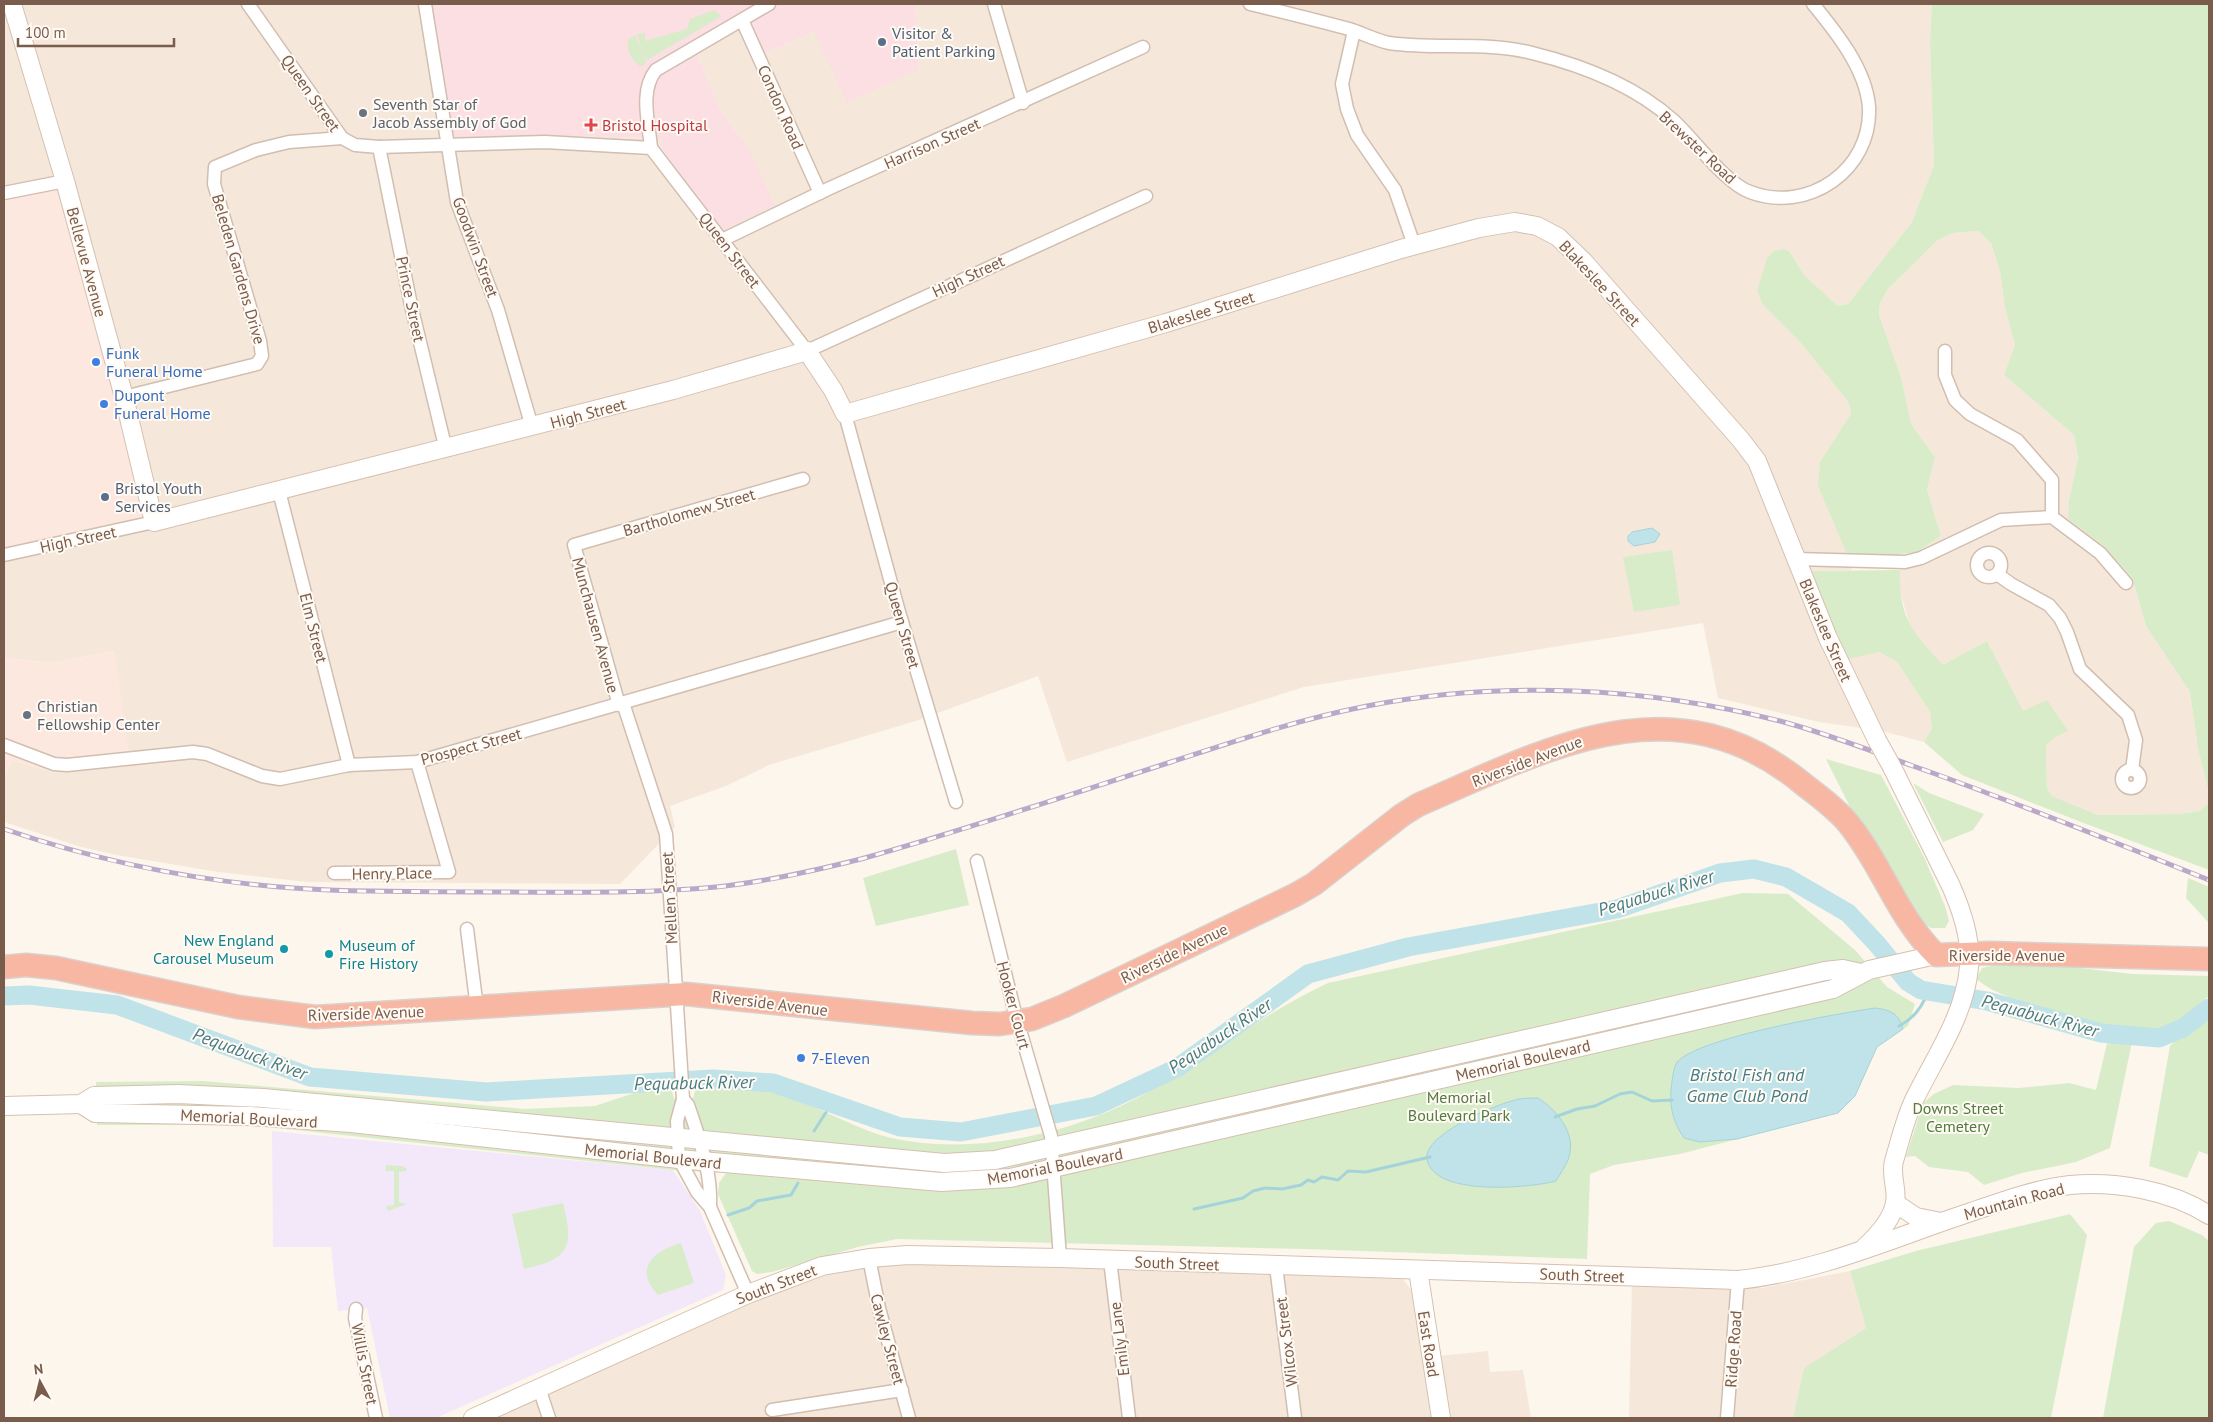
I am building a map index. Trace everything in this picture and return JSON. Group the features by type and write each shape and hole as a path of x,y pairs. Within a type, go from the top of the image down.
{"highway":[{"name":"Riverside Avenue","path":"4,967 26,965 56,968 238,1007 315,1017 675,995 709,996 854,1013 972,1023 1000,1024 1018,1022 1064,1006 1295,895 1314,884 1402,814 1418,805 1569,743 1609,732 1674,729 1719,736 1760,753 1780,766 1848,822 1916,934 1936,955 1970,953 2209,959"}],"main road":[{"name":"Bellevue Avenue","path":"12,4 65,181 124,397 154,522"},
{"name":"Blakeslee Street","path":"845,414 1166,324 1414,246 1479,228 1515,222 1537,226 1558,237 1584,262 1748,448 1757,461 1842,671 1892,767 1959,904 1970,953 1967,978 1958,1014 1904,1124 1893,1165 1895,1203"},
{"name":"High Street","path":"154,522 446,450 673,390 807,351"},
{"name":"Queen Street","path":"807,351 833,390 845,414"},
{"name":"Memorial Boulevard","path":"4,1106 81,1104 94,1096 178,1094 263,1098 677,1136 944,1163 995,1160 1051,1149 1825,971 1843,969 1865,971 1936,955"},
{"name":"Memorial Boulevard","path":"81,1104 95,1113 250,1116 342,1123 706,1162 941,1182 1010,1178 1833,989 1850,982 1865,971"},
{"name":"Mountain Road","path":"1906,1234 2016,1197 2070,1185 2101,1185 2143,1190 2179,1200 2209,1215"},
{"path":"1863,1248 1880,1231 1895,1203 1916,1217 1941,1222"},
{"name":"South Street","path":"473,1418 748,1294 822,1266 869,1258 908,1255 1060,1258 1738,1280 1799,1270 1906,1234"},
{"name":"East Road","path":"1418,1270 1441,1418"}],"street":[{"name":"Queen Street","path":"248,4 342,138 355,145 379,147 545,142 651,148 807,351"},
{"name":"Goodwin Street","path":"425,4 457,202 498,310 532,427"},
{"path":"651,148 646,93 651,76 663,64 769,4"},
{"path":"994,4 1024,103"},
{"name":"Brewster Road","path":"1250,4 1354,31 1386,42 1430,47 1488,45 1532,53 1601,75 1671,118 1729,178 1748,192 1774,199 1804,196 1828,186 1846,172 1860,152 1867,128 1869,106 1860,75 1833,28 1813,4"},
{"name":"Condon Road","path":"742,20 820,193"},
{"path":"1354,31 1342,84 1347,109 1357,135 1395,190 1414,246"},
{"name":"Harrison Street","path":"722,240 820,193 1024,103 1143,47"},
{"name":"Beleden Gardens Drive","path":"124,397 257,364 262,356 260,341 214,184 215,167 256,150 289,142 342,138"},
{"name":"Prince Street","path":"379,147 411,306 446,450"},
{"path":"4,193 65,181"},
{"name":"High Street","path":"807,351 1146,196"},
{"path":"1946,351 1946,375 1955,400 1970,414 2018,440 2052,480 2052,517"},
{"name":"Queen Street","path":"845,414 902,622 956,802"},
{"name":"Bartholomew Street","path":"574,545 803,479"},
{"name":"Elm Street","path":"280,491 349,765"},
{"path":"1796,560 1905,562 1969,536 2002,520 2052,517 2100,553 2126,583"},
{"name":"High Street","path":"4,555 154,522"},
{"path":"1969,536 1981,556 1977,565 1980,573 1989,577 1997,574 2049,605 2060,618 2067,632 2080,669 2128,715 2136,740 2132,770"},
{"name":"Munchausen Avenue","path":"574,545 621,704"},
{"name":"Prospect Street","path":"4,745 54,764 67,765 193,752 207,754 262,776 280,779 349,765 417,762 902,622"},
{"name":"Mellen Street","path":"621,704 666,834 683,1098 677,1121 679,1159 697,1192 710,1207 748,1294"},
{"name":"Henry Place","path":"334,873 450,872 417,762"},
{"name":"Hooker Court","path":"977,861 1018,1022 1049,1131 1060,1258"},
{"path":"467,929 477,1008"},
{"name":"Mellen Street","path":"683,1098 688,1105 706,1162 711,1192 710,1207"},
{"name":"Cawley Street","path":"869,1258 879,1308 909,1418"},
{"name":"Emily Lane","path":"1110,1260 1129,1418"},
{"name":"Wilcox Street","path":"1276,1266 1295,1418"},
{"name":"Ridge Road","path":"1727,1418 1738,1280"},
{"name":"Willis Street","path":"356,1309 355,1318 376,1418"},
{"path":"538,1388 549,1418"},
{"path":"772,1410 902,1390"}],"shaded area":[{"path":"4,4 431,4 562,136 660,138 662,149 668,158 722,230 747,145 723,115 697,55 737,30 751,59 814,32 919,69 915,4 1932,4 1930,41 1934,165 1912,222 1848,304 1838,306 1804,275 1790,252 1763,305 1800,342 1849,403 1851,414 1839,436 1847,554 1852,570 1810,571 1879,652 1897,662 1930,712 1932,728 1924,742 1882,731 1819,722 1718,698 1703,623 1304,687 1067,762 1038,676 919,720 769,765 726,786 670,806 675,827 620,884 307,882 218,872 117,855 81,847 4,822 4,779 12,760 55,773 114,651 52,663 5,658 4,561 161,527 73,187 4,200"},
{"name":"Bristol Hospital","path":"431,4 915,4 919,69 847,103 814,32 751,59 737,30 697,55 723,115 747,145 775,206 722,230 668,158 662,149 660,138 562,136 452,137"},
{"path":"73,187 162,527 4,561 4,200"},
{"path":"1978,231 1991,243 2000,271 2005,308 2015,345 2004,375 2074,435 2078,458 2069,500 2068,519 2102,545 2132,577 2146,626 2190,692 2198,749 2209,793 2208,803 2200,811 2178,814 2098,815 2052,796 2047,788 2046,746 2055,737 2047,701 2023,712 1987,641 1943,666 1911,629 1899,588 1900,570 1917,552 1941,536 1927,490 1935,457 1911,424 1901,377 1879,315 1880,303 1888,289 1938,240 1953,233"},
{"path":"115,651 130,765 55,773 12,760 4,779 4,652 5,658 52,663"},
{"path":"272,1131 673,1170 700,1211 726,1275 723,1290 436,1418 390,1418 367,1308 338,1311 331,1247 273,1247"},
{"path":"909,1261 1403,1279 1411,1290 1433,1418 495,1418 724,1314 807,1279 853,1267"},
{"path":"1850,1271 1866,1328 1805,1368 1793,1418 1629,1418 1632,1282 1762,1288"},
{"path":"1488,1351 1490,1372 1523,1370 1531,1418 1446,1418 1439,1356"}],"green space":[{"path":"1932,4 2209,4 2209,793 2198,749 2190,692 2146,626 2132,577 2102,545 2068,519 2069,500 2078,458 2074,435 2004,375 2015,345 2005,308 2000,271 1991,243 1978,231 1953,233 1938,240 1888,289 1880,303 1879,315 1901,377 1911,424 1935,457 1927,490 1941,536 1917,552 1893,555 1847,554 1818,486 1820,462 1851,414 1849,403 1800,342 1763,305 1757,291 1767,258 1774,251 1784,249 1790,252 1804,275 1838,306 1848,304 1912,222 1934,165 1930,41"},
{"path":"714,10 722,16 647,60 642,52 637,34 645,33 645,41 687,29 690,19"},
{"path":"635,35 646,62 641,67 632,59 628,48 628,40"},
{"path":"1672,550 1680,605 1634,612 1623,557"},
{"path":"1900,570 1900,587 1905,613 1923,643 1943,665 1987,641 2023,711 2047,700 2068,731 2055,737 2046,746 2047,788 2052,796 2098,815 2178,814 2200,811 2208,803 2209,793 2209,870 1962,775 1924,742 1932,728 1930,712 1897,662 1879,652 1848,659 1810,571"},
{"path":"1826,759 1881,775 1924,857 1945,906 1949,921 1945,928 1931,928 1922,922 1898,887 1868,830 1851,809"},
{"path":"1913,783 1929,793 1984,814 1973,830 1943,842"},
{"path":"956,849 969,905 876,926 863,878"},
{"path":"2188,878 2209,887 2209,923 2186,898"},
{"name":"Memorial Boulevard Park","path":"1743,893 1788,894 1855,950 1887,987 1915,1004 1908,1026 1877,1047 1855,1096 1838,1113 1680,1154 1614,1165 1590,1174 1587,1259 1305,1249 897,1239 858,1247 772,1272 757,1274 752,1271 718,1194 719,1183 726,1173 673,1170 267,1127 97,1125 96,1082 203,1081 524,1109 595,1106 646,1089 671,1088 674,1099 693,1098 696,1088 727,1088 769,1091 805,1103 880,1135 915,1142 964,1144 1021,1138 1076,1124 1129,1102 1175,1076 1283,1007 1328,983"},
{"path":"1995,965 2071,967 2132,974 2209,976 2209,996 2183,1018 2166,1027 2147,1030 2126,1030 2103,1027 2079,1022 2033,1007 1995,991 1976,979 1982,968"},
{"path":"2209,1018 2209,1155 2199,1151 2187,1178 2149,1166 2170,1046 2178,1038"},
{"name":"Downs Street Cemetery","path":"2108,1039 2132,1042 2110,1148 2076,1162 2022,1173 1984,1185 1968,1172 1929,1167 1915,1156 1906,1157 1923,1103 1934,1094 1953,1085 2019,1088 2069,1083 2096,1090"},
{"path":"386,1165 402,1166 407,1169 406,1171 399,1172 399,1202 407,1204 388,1211 386,1206 394,1205 394,1171 386,1171"},
{"path":"563,1203 568,1230 568,1241 565,1249 551,1261 524,1269 512,1214"},
{"path":"2070,1214 2087,1235 2051,1418 1793,1418 1804,1368 1866,1328 1850,1271 1916,1251"},
{"path":"2169,1221 2202,1235 2209,1241 2209,1418 2103,1418 2134,1247 2156,1223"},
{"path":"681,1243 694,1283 658,1295 647,1277 647,1269 650,1262 662,1251"}],"water":[{"path":"1652,528 1660,534 1655,542 1634,546 1628,541 1628,536 1632,532"},
{"name":"Bristol Fish and Game Club Pond","path":"1875,1008 1893,1013 1899,1019 1903,1029 1877,1047 1855,1096 1838,1113 1737,1139 1700,1142 1684,1138 1676,1124 1671,1104 1671,1089 1677,1062 1691,1053 1712,1044 1740,1036 1831,1015"},
{"path":"1526,1098 1538,1098 1557,1114 1569,1136 1569,1156 1556,1181 1526,1186 1484,1187 1464,1185 1446,1179 1433,1171 1427,1159 1429,1149 1449,1130 1480,1113 1509,1102"}],"waterway":[{"name":"Pequabuck River","path":"4,996 29,995 117,1005 310,1077 486,1092 713,1079 773,1083 900,1127 961,1132 1096,1106 1177,1068 1308,974 1408,947 1617,909 1720,873 1754,869 1786,877 1848,913 1877,944 1908,982 1921,990 1987,1001 2101,1033 2159,1038 2183,1028 2209,1008"},
{"path":"1899,1026 1917,1012 1928,991"},
{"path":"1555,1117 1577,1109 1595,1106 1620,1094 1632,1092 1652,1101 1672,1100"},
{"path":"814,1131 832,1103"},
{"path":"1194,1209 1243,1198 1253,1191 1265,1188 1282,1189 1301,1185 1308,1180 1314,1182 1322,1177 1338,1180 1348,1171 1366,1172 1430,1157"},
{"path":"728,1215 749,1208 757,1201 791,1195 798,1183"}],"railway":[{"path":"4,829 111,860 183,875 256,885 318,890 577,892 633,892 716,887 789,876 861,859 978,824 1243,738 1342,711 1418,698 1470,693 1522,690 1574,691 1626,694 1678,701 1729,710 1797,726 1988,793 2209,880"}],"place":[{"name":"Visitor & Patient Parking","path":"882,42"},
{"name":"Seventh Star of Jacob Assembly of God","path":"363,113"},
{"name":"Bristol Hospital","path":"591,125"},
{"name":"Funk Funeral Home","path":"96,362"},
{"name":"Dupont Funeral Home","path":"104,404"},
{"name":"Bristol Youth Services","path":"105,497"},
{"name":"Christian Fellowship Center","path":"27,715"},
{"name":"New England Carousel Museum","path":"284,949"},
{"name":"Museum of Fire History","path":"329,954"},
{"name":"7-Eleven","path":"801,1058"}]}
